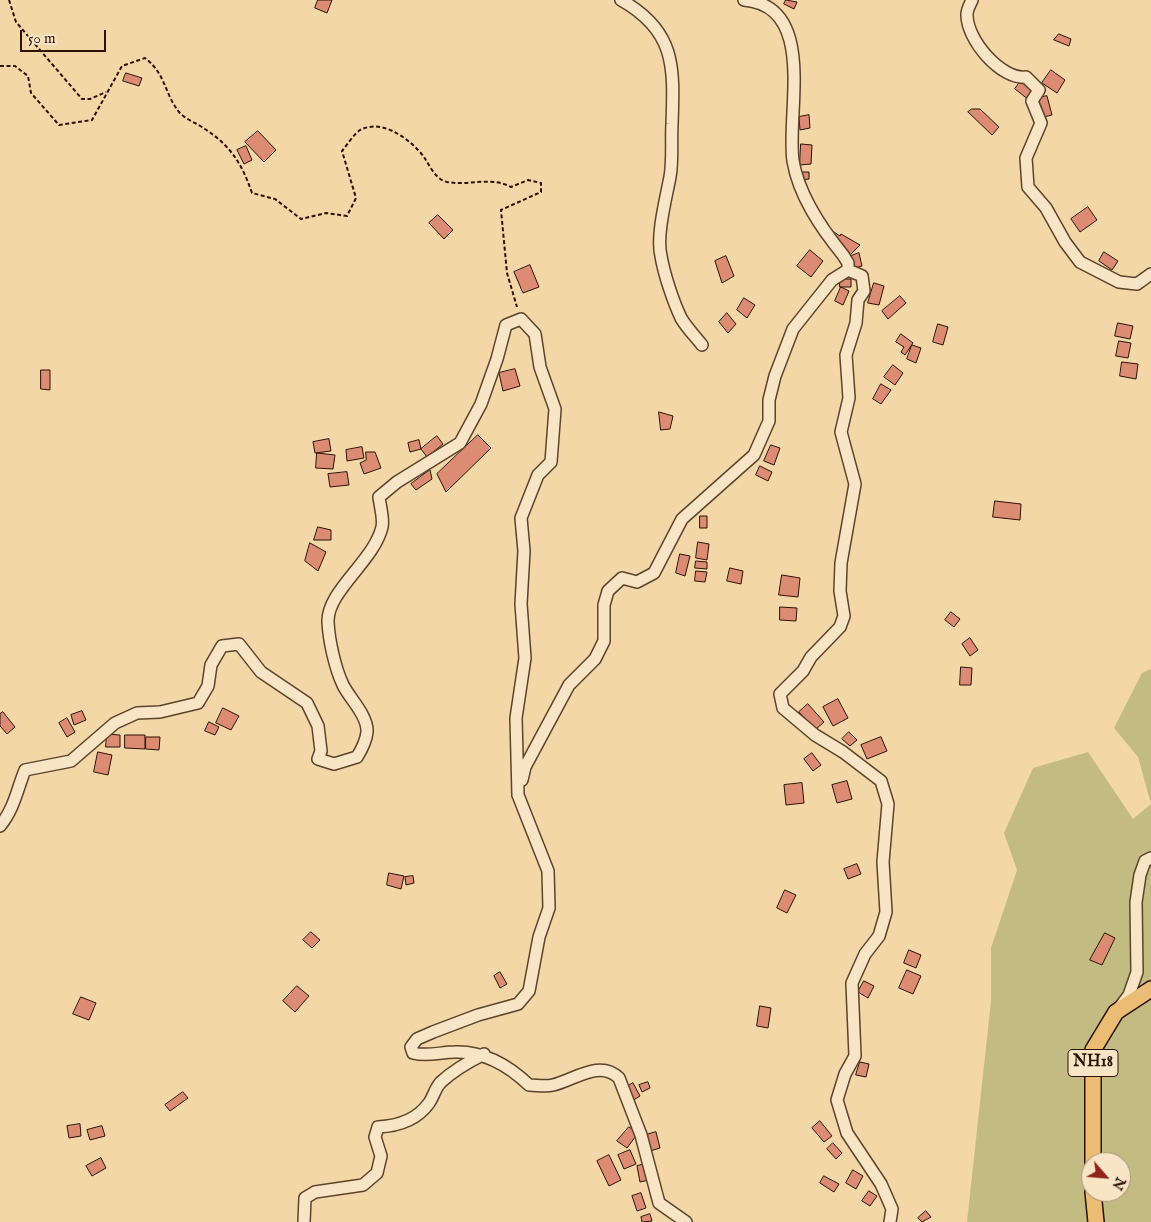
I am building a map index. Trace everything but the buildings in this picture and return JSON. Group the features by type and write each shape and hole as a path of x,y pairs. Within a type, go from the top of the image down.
{"main road":[{"name":"NH18","path":"1093,1152 1093,1050 1116,1012 1151,989"},
{"path":"1094,1202 1096,1222"}],"street":[{"path":"621,0 643,13 655,25 669,57 673,79 670,174 663,211 660,255 682,318 702,345"},
{"path":"750,0 772,8 781,18 788,35 795,58 793,160 798,180 808,205 845,259 848,270"},
{"path":"972,0 966,13 968,26 980,47 996,66 1017,78 1026,77 1039,90 1032,102 1041,123 1026,158 1028,186 1046,208 1051,219 1080,262 1119,282 1137,284 1151,274"},
{"path":"518,795 525,767 569,685 595,659 604,641 604,605 608,591 622,578 637,582 654,573 682,519 754,455 769,421 769,400 775,376 793,329 832,280 848,270"},
{"path":"848,270 862,276 864,291 858,300 856,323 846,355 849,398 841,432 855,484 841,563 840,591 844,616 840,627 816,651 803,672 780,694 783,708 815,735 843,752 881,781 888,804 883,862 886,912 879,936 865,954 852,984 855,1056 846,1074 837,1100 847,1133 881,1184 892,1208 890,1222"},
{"path":"0,826 15,801 25,770 71,761 115,723 137,713 160,712 198,703 208,686 211,665 222,646 239,644 261,672 307,703 318,726 320,751 318,760 334,764 357,757 364,745 367,731 365,721 343,684 332,653 328,621 336,596 366,561 382,526 379,497 397,482 460,443 481,404 497,359 506,325 521,319 536,334 540,367 555,409 551,462 538,475 522,518 524,551 521,604 525,658 516,718 518,795 548,871 549,908 539,937 529,991 518,1004 478,1015 433,1032 417,1040 411,1046 413,1053 426,1056 455,1052 484,1054 517,1073 529,1085 552,1086 575,1076 606,1069 613,1072 619,1078 641,1135 659,1203 686,1222"},
{"path":"1116,1012 1129,995 1137,972 1136,902 1140,875 1145,862 1151,858"},
{"path":"304,1222 305,1198 315,1192 363,1185 377,1174 381,1156 375,1137 378,1127 390,1126 413,1119 429,1103 439,1084 463,1065 484,1054"},
{"path":"1096,1202 1105,1222"}],"path":[{"path":"10,0 16,22 82,99 90,99 106,92"},
{"path":"0,66 15,66 28,76 32,93 58,125 92,120 122,66 145,58 157,67 180,114 206,129 227,147 243,168 252,192 275,199 300,219 326,213 347,216 356,198 342,151 360,130 378,127 390,129 404,137 423,156 432,172 445,181 500,181 511,187 528,180 540,183 541,192 501,210 507,273 521,319"}],"shaded area":[{"path":"1151,669 1151,804 1138,757 1114,728 1142,673"},
{"path":"1088,752 1133,819 1151,804 1151,1222 967,1222 991,1001 991,948 1017,870 1004,833 1033,768"}]}
